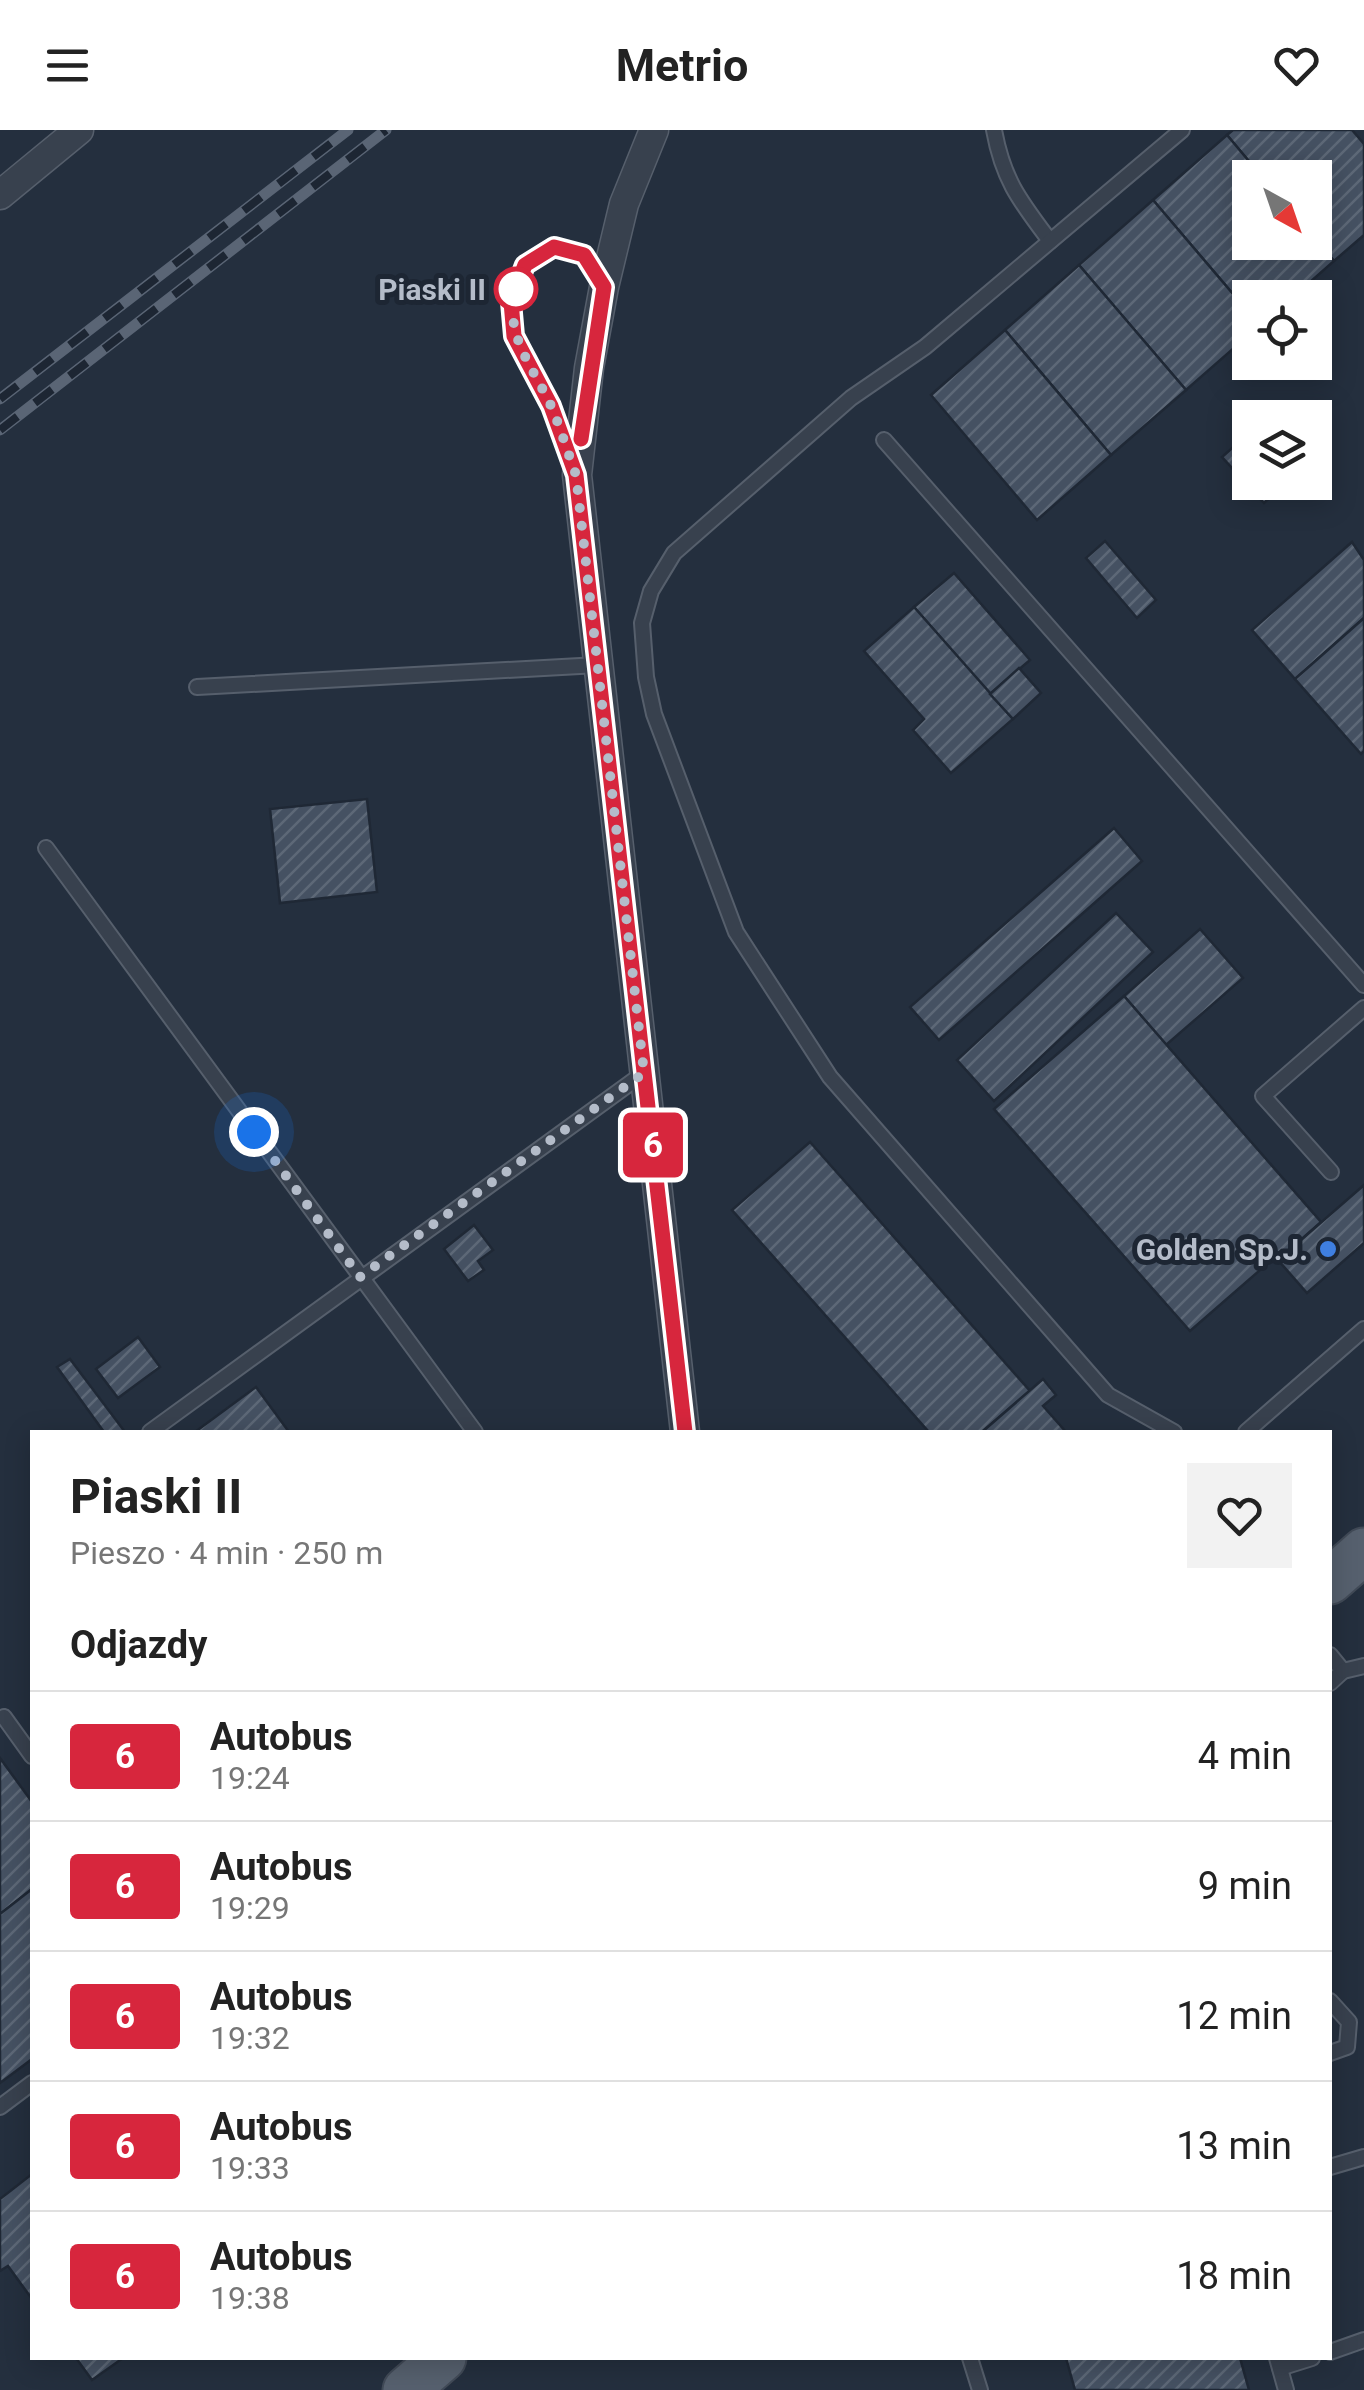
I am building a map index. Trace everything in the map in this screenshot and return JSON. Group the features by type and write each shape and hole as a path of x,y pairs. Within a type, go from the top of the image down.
{"main road":[{"path":"1332,1578 1364,1551"},
{"path":"406,2390 441,2360"}],"street":[{"path":"0,195 79,130"},
{"path":"654,130 624,204 604,287 576,475 685,1430"}],"lane":[{"path":"994,130 1000,166 1050,241"},
{"path":"1170,1430 1108,1395 830,1077 736,932 654,714 646,677 642,623 651,591 674,553 851,398 925,347 1182,130"},
{"path":"576,475 551,406 514,336 511,302 525,265 554,247 584,255 604,287"},
{"path":"884,440 1364,985"},
{"path":"197,687 598,665"},
{"path":"46,848 474,1430"},
{"path":"1331,1172 1263,1096 1364,1008"},
{"path":"153,1430 644,1073"},
{"path":"1248,1430 1364,1329"},
{"path":"1332,1657 1343,1671"},
{"path":"1332,1681 1343,1671 1364,1666"},
{"path":"4,1717 30,1753"},
{"path":"1332,2003 1349,2022 1346,2047 1332,2052"},
{"path":"0,2107 30,2085"},
{"path":"1332,2166 1364,2157"},
{"path":"1332,2351 1364,2340"},
{"path":"971,2360 980,2390"},
{"path":"1279,2363 1286,2390"}],"building":[{"path":"1233,130 1352,130 1364,144 1364,235 1334,261 1332,259 1332,160 1248,160 1227,135"},
{"path":"1227,135 1248,160 1232,160 1232,260 1334,261 1312,280 1232,280 1232,293 1153,200"},
{"path":"1153,200 1232,293 1232,350 1186,390 1079,265"},
{"path":"1079,265 1186,390 1111,455 1005,330"},
{"path":"1005,330 1111,455 1037,520 931,395"},
{"path":"1232,448 1232,468 1222,457"},
{"path":"1105,541 1156,600 1137,618 1086,558"},
{"path":"1352,542 1364,560 1364,618 1295,679 1252,630"},
{"path":"954,573 1030,660 990,694 914,607"},
{"path":"914,607 1013,719 951,773 913,730 924,719 864,651"},
{"path":"1364,618 1364,751 1361,754 1295,679"},
{"path":"1019,668 1041,693 1013,719 990,694"},
{"path":"367,799 377,892 280,903 270,809"},
{"path":"1114,828 1142,861 939,1040 910,1007"},
{"path":"1116,913 1153,952 994,1101 957,1060"},
{"path":"1200,929 1243,978 1166,1045 1124,996"},
{"path":"1124,996 1321,1222 1190,1331 994,1109"},
{"path":"810,1142 1030,1391 984,1430 927,1430 732,1210"},
{"path":"1364,1185 1364,1243 1307,1293 1278,1260"},
{"path":"474,1225 493,1250 478,1261 484,1270 468,1281 444,1249"},
{"path":"138,1337 160,1367 118,1398 96,1369"},
{"path":"70,1359 123,1430 103,1430 57,1367"},
{"path":"1043,1379 1056,1395 1043,1406 1064,1430 984,1430"},
{"path":"256,1387 288,1430 198,1430"},
{"path":"0,1758 30,1799 30,1891 0,1914"},
{"path":"30,1891 30,2060 0,2083 0,1914"},
{"path":"30,2176 30,2296 8,2266 0,2271 0,2199"},
{"path":"77,2360 120,2360 92,2380"},
{"path":"1067,2360 1241,2360 1249,2390 1075,2390"}],"railway":[{"path":"0,399 348,130"},
{"path":"0,430 386,130"}],"bus line":[{"name":"6","path":"581,439 604,287 584,255 554,247 525,265 511,302 514,336 551,406 576,475 685,1430"}],"place":[{"name":"Piaski II","path":"516,289"},
{"name":"Golden Sp.J.","path":"1328,1249"}],"route":[{"path":"254,1132 360,1277 644,1073 576,475 551,406 514,336 511,302 518,284 516,289"}]}
